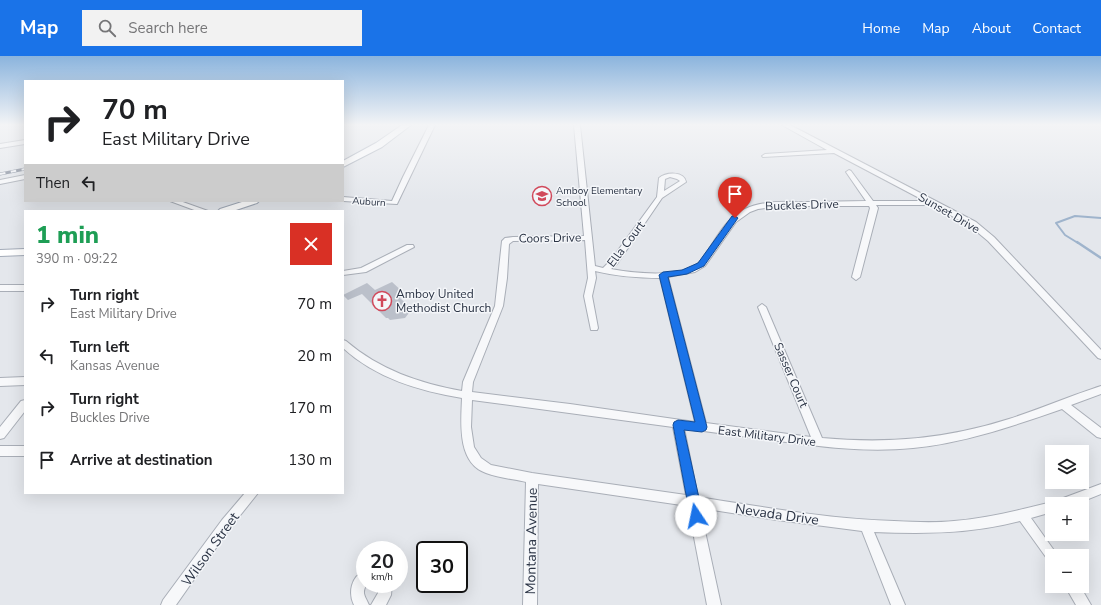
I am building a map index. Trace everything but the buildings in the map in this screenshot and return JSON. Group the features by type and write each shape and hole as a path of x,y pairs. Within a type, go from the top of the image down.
{"main road":[{"path":"344,163 368,151"},
{"path":"226,210 251,202"},
{"path":"0,253 24,252"}],"street":[{"name":"Auburn","path":"344,199 395,203 419,151"},
{"path":"579,151 592,278 588,296 594,328"},
{"path":"765,156 834,151"},
{"name":"Sunset Drive","path":"834,151 973,224 987,236 1101,356"},
{"path":"849,172 874,208 856,277"},
{"path":"0,182 24,177"},
{"name":"Ella Court","path":"604,271 614,262 660,197"},
{"name":"Buckles Drive","path":"591,268 623,275 663,275 684,273 701,264 732,221 743,212 753,208 780,204 934,203"},
{"path":"183,207 199,210"},
{"name":"Coors Drive","path":"467,395 468,382 494,323 499,306 502,294 507,240 588,238"},
{"path":"344,273 366,269 410,247"},
{"path":"663,275 702,427"},
{"path":"0,288 24,288"},
{"name":"Sasser Court","path":"762,307 819,443"},
{"name":"East Military Drive","path":"344,344 360,358 393,376 423,386 467,395 573,408 678,425 819,443 870,446 939,441 990,428 1101,390"},
{"path":"0,382 24,381"},
{"name":"Nevada Drive","path":"467,395 466,427 469,448 482,466 494,471 777,515 866,526 920,528 953,527 1023,516 1045,510"},
{"path":"1063,404 1101,434"},
{"path":"0,435 24,405"},
{"path":"678,425 714,605"},
{"path":"0,451 24,451"},
{"name":"Montana Avenue","path":"530,605 532,478"},
{"path":"1080,497 1101,489"},
{"name":"Wilson Street","path":"168,605 226,524 251,494"},
{"path":"1023,516 1047,549"},
{"path":"866,526 898,605"},
{"path":"357,593 357,599 362,605"},
{"path":"378,605 384,593"},
{"path":"1076,593 1084,605"}],"waterway":[{"path":"1078,243 1065,235 1056,223 1075,216 1101,218"},
{"path":"1077,242 1101,258"}],"railway":[{"path":"0,174 24,169"}],"place":[{"name":"Amboy Elementary School","path":"542,196"},
{"name":"Amboy United Methodist Church","path":"382,301"}],"route":[{"path":"696,516 678,425 702,427 663,275 684,273 693,270 704,262 735,218"}]}
